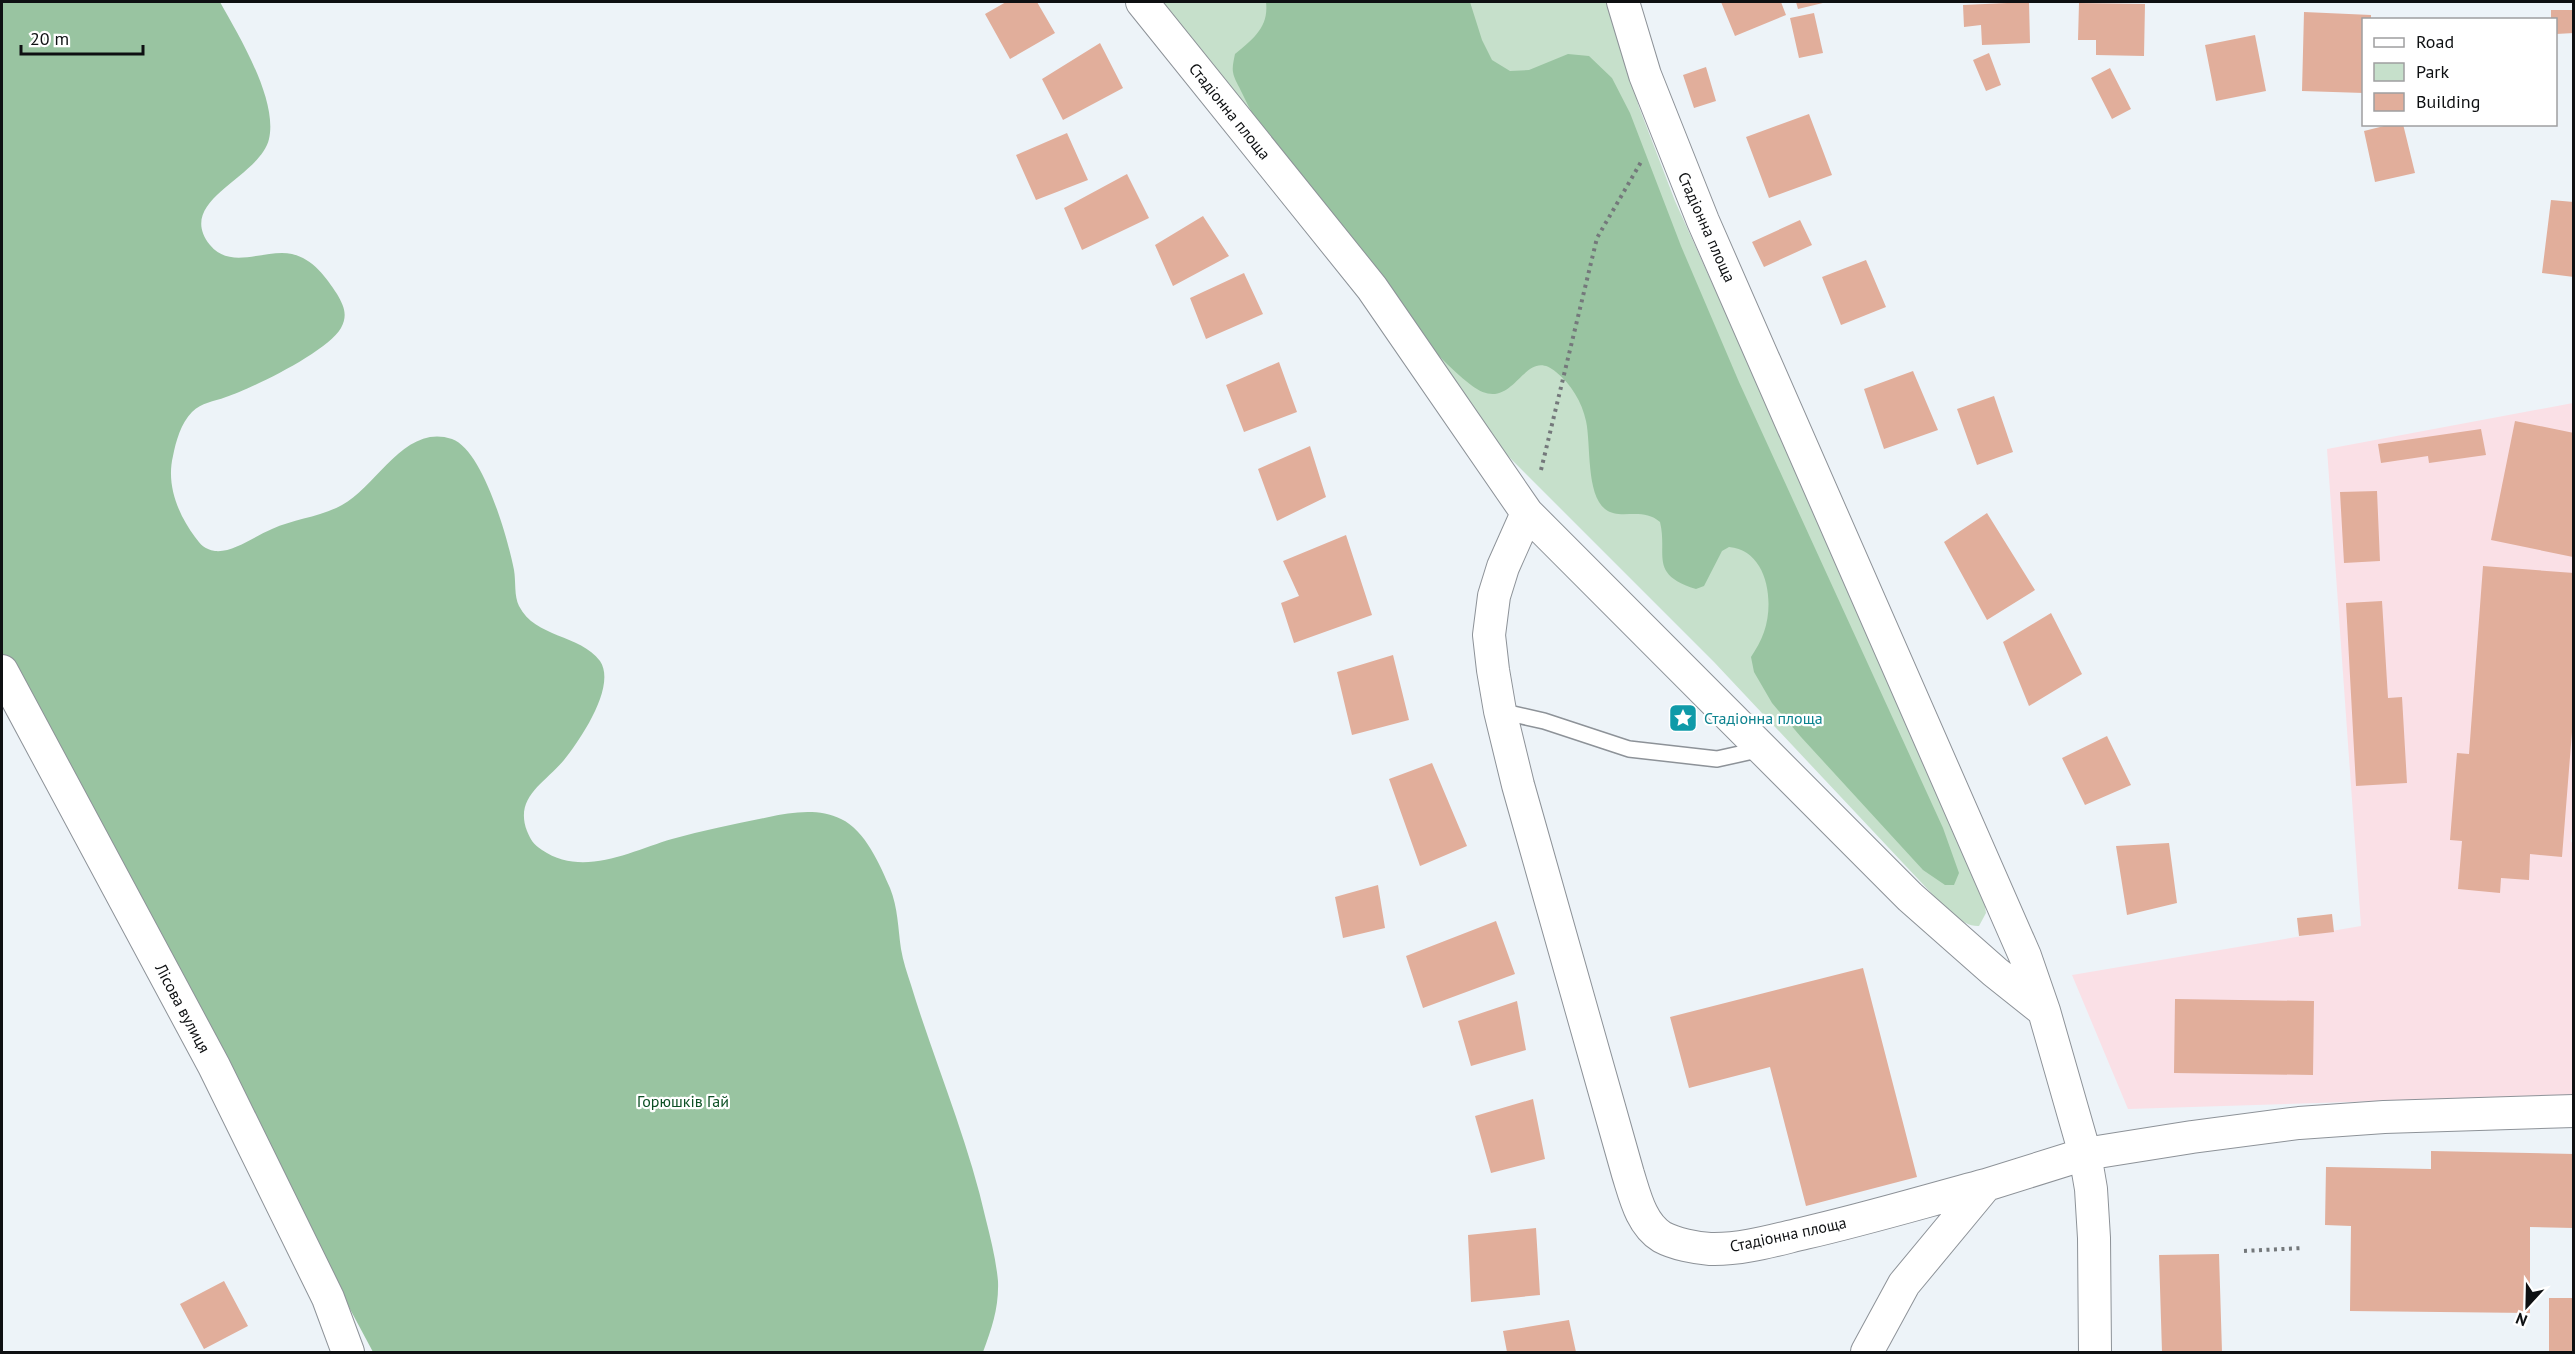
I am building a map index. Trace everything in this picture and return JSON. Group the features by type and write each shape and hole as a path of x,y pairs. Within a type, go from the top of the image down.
{"street":[{"name":"Стадіонна площа","path":"1142,2 1372,288 1527,513 1910,897 1995,972 2044,1011"},
{"name":"Стадіонна площа","path":"1527,513 1503,567 1494,596 1489,635 1500,711 1518,786 1628,1174 1639,1208 1647,1222 1662,1236 1683,1245 1710,1249 1736,1247 1824,1228 1986,1185 2085,1154 2044,1011 2025,956 1662,124 1644,75 1623,2"},
{"name":"Лісова вулиця","path":"2,671 214,1066 328,1298 348,1353"},
{"path":"2095,1353 2094,1238 2091,1189 2085,1154 2300,1123 2384,1117 2574,1111"},
{"path":"1867,1353 1904,1284 1986,1185"}],"lane":[{"path":"1500,711 1544,721 1629,749 1717,759 1762,749"}],"path":[{"path":"1527,513 1547,450 1597,238 1662,124"},
{"path":"2244,1251 2302,1248"}],"shaded area":[{"path":"2573,403 2574,812 2571,842 2574,843 2573,1103 2382,1101 2128,1109 2072,975 2361,926 2327,449"}],"green space":[{"name":"Горюшків Гай","path":"2,2 220,2 237,32 262,87 268,106 269,139 262,153 251,166 210,202 203,215 202,229 210,245 218,253 228,257 282,253 300,256 313,264 328,281 343,307 345,315 341,328 321,348 271,378 200,406 185,421 177,438 173,456 172,488 183,519 201,544 208,549 222,551 280,526 334,509 355,496 406,448 420,440 435,436 452,439 463,447 474,460 484,477 500,518 511,556 519,606 536,624 591,652 600,661 604,672 604,684 600,698 579,740 528,800 524,819 528,834 536,846 558,858 574,862 607,860 708,830 778,815 805,812 824,813 841,819 850,824 864,840 876,859 893,896 905,967 979,1190 998,1281 996,1309 983,1352 373,1352 141,919 2,685"},
{"path":"1153,2 1608,2 1639,107 1675,201 1799,476 1984,900 1986,913 1979,926 1966,923 1954,916 1714,662 1498,446"},
{"path":"1266,2 1470,2 1482,40 1492,60 1510,71 1529,70 1568,54 1589,56 1612,78 1630,113 1681,246 1739,382 1943,828 1959,873 1954,885 1945,885 1923,870 1772,703 1754,672 1751,657 1764,632 1769,606 1765,579 1760,567 1752,557 1742,550 1729,547 1722,551 1704,586 1696,589 1671,577 1663,562 1660,522 1646,515 1617,514 1605,509 1599,502 1592,481 1584,414 1579,400 1566,382 1556,372 1544,366 1535,367 1526,372 1508,388 1498,393 1486,393 1471,385 1436,353 1404,315 1289,168 1252,113 1233,72 1235,54 1254,38 1265,19"}],"building":[{"path":"1006,2 1037,2 1055,33 1010,59 985,14"},
{"path":"1721,2 1781,2 1786,15 1735,36"},
{"path":"1796,2 1827,2 1798,9"},
{"path":"2029,2 2030,43 1982,45 1981,25 1964,27 1963,5"},
{"path":"2079,3 2145,4 2144,56 2096,55 2096,40 2078,40"},
{"path":"2551,10 2574,10 2574,33 2557,34 2557,18 2551,18"},
{"path":"2304,12 2371,15 2371,18 2362,18 2362,93 2302,91"},
{"path":"1814,13 1823,53 1799,58 1790,18"},
{"path":"2255,35 2266,91 2216,101 2205,45"},
{"path":"1100,43 1123,88 1063,120 1042,79"},
{"path":"1989,53 2001,85 1986,91 1973,60"},
{"path":"1706,67 1716,101 1694,108 1683,75"},
{"path":"2110,68 2131,109 2112,119 2091,78"},
{"path":"1809,114 1832,175 1769,198 1746,137"},
{"path":"2384,126 2403,126 2415,173 2375,182 2364,131"},
{"path":"1067,133 1088,180 1036,200 1016,155"},
{"path":"1127,174 1149,218 1082,250 1064,208"},
{"path":"2551,200 2574,202 2574,277 2542,273"},
{"path":"1203,216 1229,256 1173,286 1155,245"},
{"path":"1800,220 1812,245 1764,267 1752,242"},
{"path":"1866,260 1886,307 1841,325 1822,277"},
{"path":"1244,273 1263,314 1206,339 1190,298"},
{"path":"1279,362 1297,412 1244,432 1226,385"},
{"path":"1913,371 1938,430 1884,449 1864,389"},
{"path":"1994,396 2013,452 1977,465 1957,409"},
{"path":"2515,421 2574,433 2573,557 2491,540"},
{"path":"2481,429 2486,455 2429,463 2428,456 2381,463 2378,444"},
{"path":"1310,446 1326,497 1277,521 1258,469"},
{"path":"2377,491 2380,561 2344,563 2340,492"},
{"path":"1987,513 2035,590 1987,620 1944,542"},
{"path":"1346,535 1372,615 1294,643 1281,603 1299,596 1283,561"},
{"path":"2483,566 2574,573 2574,707 2562,857 2530,854 2529,880 2501,878 2500,893 2458,889 2462,841 2450,840 2457,753 2469,754"},
{"path":"2382,601 2388,698 2402,697 2407,783 2356,786 2346,603"},
{"path":"2051,613 2082,674 2029,706 2003,642"},
{"path":"1393,655 1409,720 1352,735 1337,672"},
{"path":"2107,736 2131,785 2085,805 2062,758"},
{"path":"1432,763 1467,846 1420,866 1389,779"},
{"path":"2169,843 2177,903 2127,915 2116,846"},
{"path":"1378,885 1385,928 1343,938 1335,897"},
{"path":"2332,914 2334,932 2299,936 2297,918"},
{"path":"1496,921 1515,974 1423,1008 1406,956"},
{"path":"1863,968 1917,1177 1806,1206 1770,1067 1689,1088 1670,1017"},
{"path":"2175,999 2314,1001 2313,1075 2174,1073"},
{"path":"1517,1001 1526,1050 1471,1066 1458,1021"},
{"path":"1533,1099 1545,1159 1491,1173 1475,1116"},
{"path":"2431,1151 2574,1154 2574,1228 2530,1227 2530,1313 2350,1311 2351,1226 2325,1225 2326,1167 2431,1169"},
{"path":"1536,1228 1540,1295 1471,1302 1468,1235"},
{"path":"2219,1254 2222,1352 2162,1352 2159,1255"},
{"path":"224,1281 248,1326 204,1349 180,1304"},
{"path":"2549,1298 2574,1298 2574,1352 2549,1352"},
{"path":"1569,1320 1576,1352 1507,1352 1503,1331"}],"place":[{"name":"Стадіонна площа","path":"1683,718"}]}
